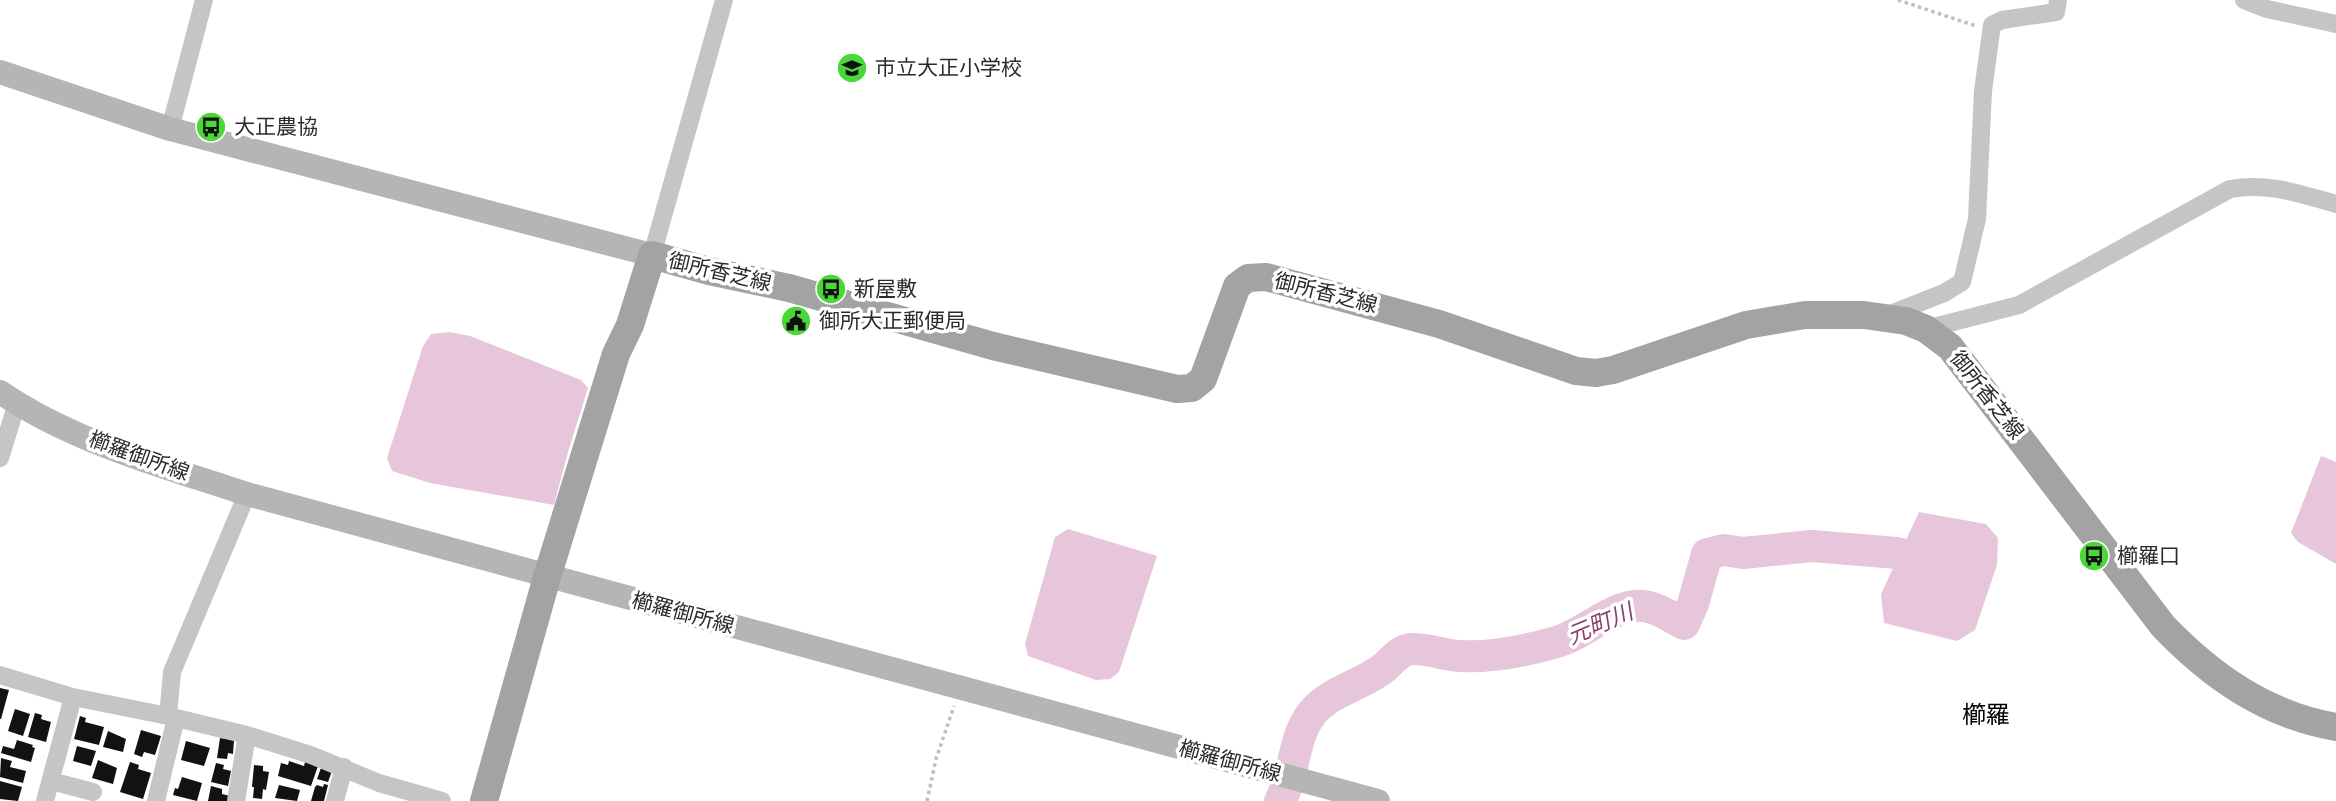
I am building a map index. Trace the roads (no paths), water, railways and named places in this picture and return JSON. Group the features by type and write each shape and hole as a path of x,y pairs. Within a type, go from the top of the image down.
{"main road":[{"path":"0,72 170,129 652,255"},
{"name":"御所香芝線","path":"484,801 547,577 616,354 630,325 652,255 709,271 789,288 993,346 1177,389 1192,388 1203,379 1237,286 1248,278 1266,277 1392,310 1576,371 1596,373 1613,370 1746,325 1773,319 1805,314 1885,317 1906,321 1926,329 1950,347 2163,626 2182,646 2206,668 2267,706 2312,723 2336,727"},
{"name":"櫛羅御所線","path":"8,397 107,447 247,494 1377,801"}],"street":[{"path":"170,129 204,0"},
{"path":"652,255 724,0"},
{"path":"1885,317 1944,293 1962,282 1977,219 1983,91 1992,25 2002,20 2056,12 2059,0"},
{"path":"2244,0 2267,9 2336,24"},
{"path":"1926,329 2019,305 2230,189 2251,185 2287,190 2336,204"},
{"path":"0,458 8,397"},
{"path":"156,801 172,717 172,672 247,494"},
{"path":"0,675 73,697 247,735 344,767 379,783 442,801"},
{"path":"45,801 73,697"},
{"path":"236,801 247,735"},
{"path":"335,801 344,767"},
{"path":"51,780 93,792"}],"waterway":[{"name":"元町川","path":"1280,801 1289,779 1301,733 1313,712 1329,698 1376,673 1407,650 1470,656 1518,651 1564,640 1614,612 1635,606 1654,609 1684,624 1693,604 1707,554 1724,550 1743,553 1812,546 1897,553 1941,564"}],"place":[{"name":"市立大正小学校","path":"852,68"},
{"name":"大正農協","path":"211,127"},
{"name":"新屋敷","path":"831,289"},
{"name":"御所大正郵便局","path":"796,321"},
{"name":"櫛羅口","path":"2094,556"}],"district":[{"name":"櫛羅","path":"1986,715"}]}
